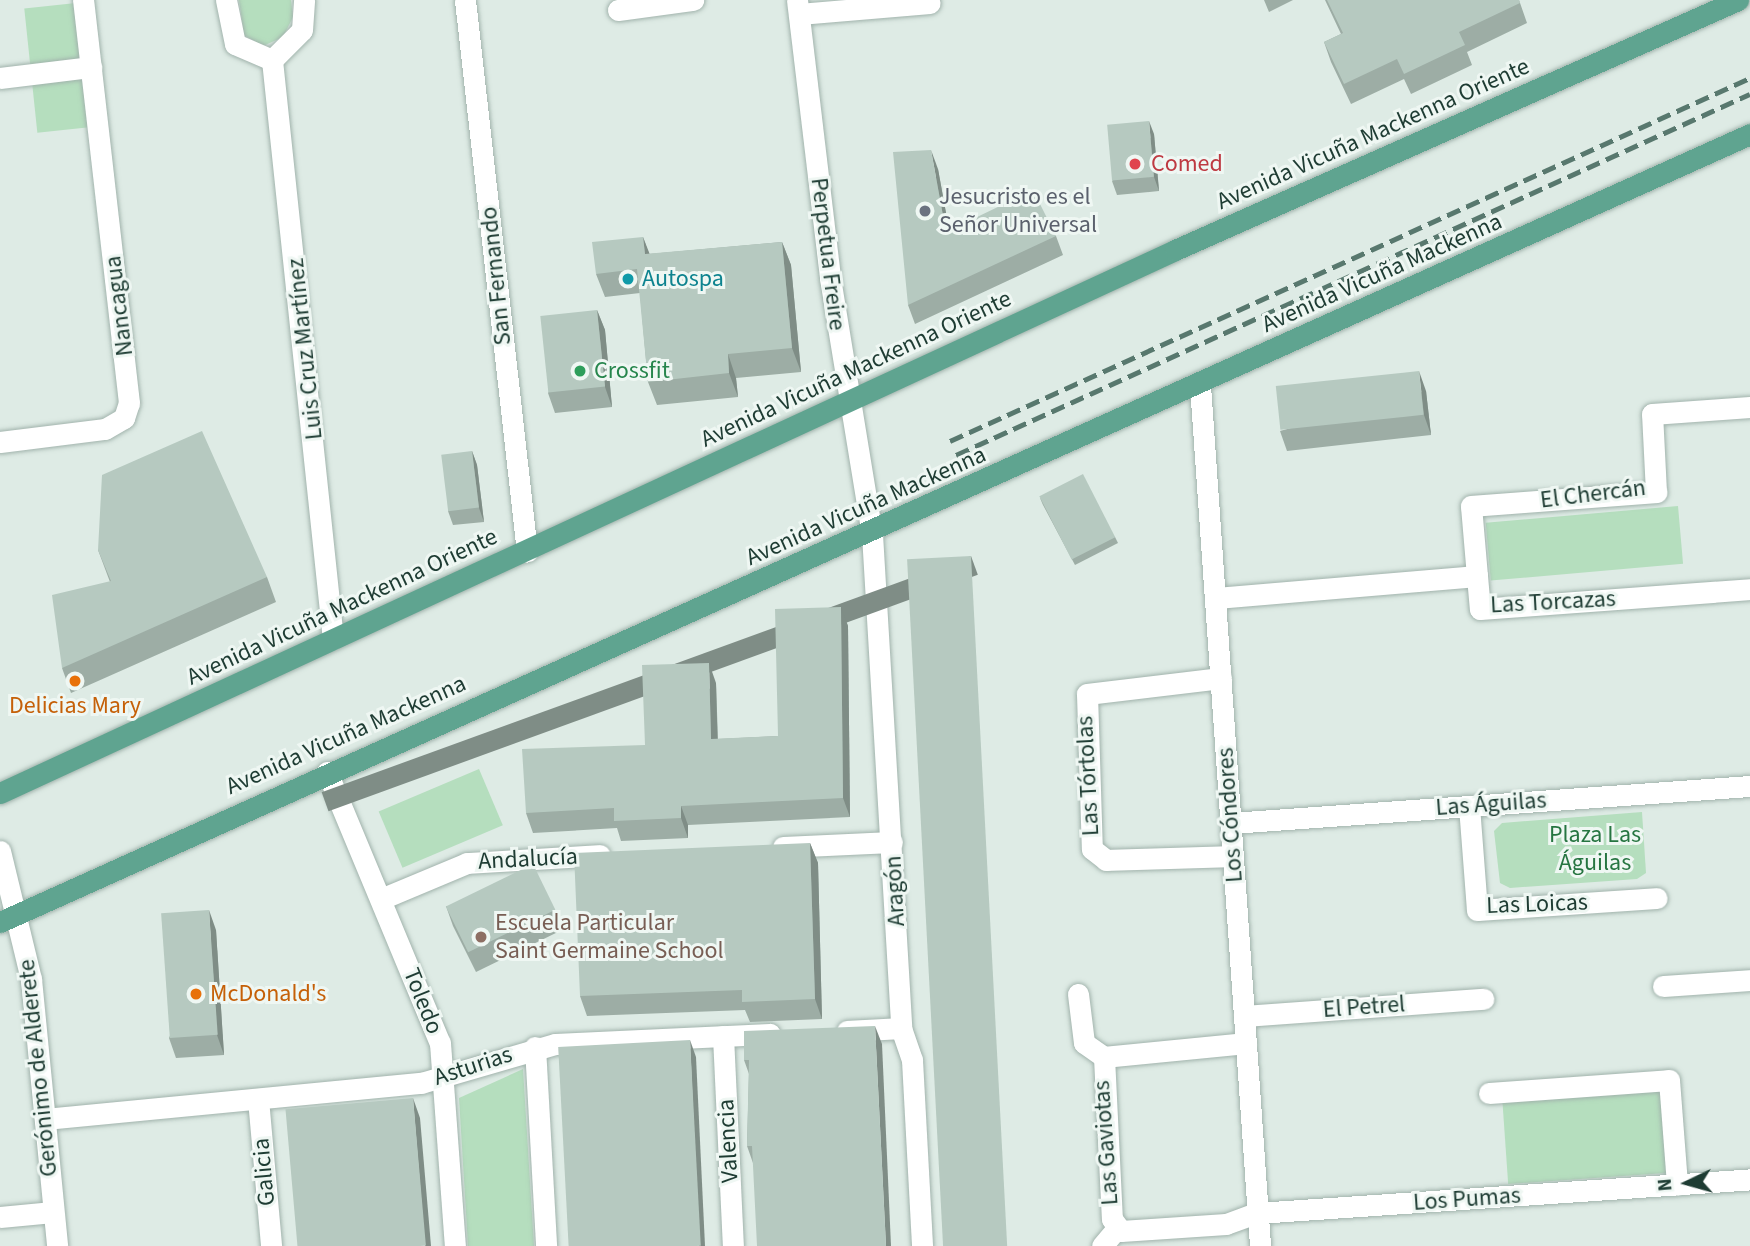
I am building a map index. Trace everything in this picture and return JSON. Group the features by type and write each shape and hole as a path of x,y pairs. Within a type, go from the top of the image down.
{"main road":[{"name":"Avenida Vicuña Mackenna Oriente","path":"0,793 527,552 849,400 1738,0"},
{"name":"Avenida Vicuña Mackenna","path":"8,918 327,772 872,534 1750,134"}],"street":[{"name":"Nancagua","path":"0,442 105,429 127,411 83,0"},
{"path":"226,0 235,44 272,60 302,30 304,0"},
{"name":"San Fernando","path":"465,0 527,552"},
{"path":"618,10 693,0"},
{"name":"Perpetua Freire","path":"872,534 849,400 798,7 930,3"},
{"name":"Luis Cruz Martínez","path":"272,60 333,639"},
{"path":"0,78 91,67"},
{"name":"Los Cóndores","path":"1200,385 1260,1246"},
{"name":"El Chercán","path":"1477,576 1471,506 1656,492 1652,414 1750,407"},
{"name":"Aragón","path":"872,534 901,1028 912,1059 922,1246"},
{"name":"Las Torcazas","path":"1216,598 1477,576 1480,608 1750,589"},
{"name":"Las Tórtolas","path":"1221,678 1087,694 1092,849 1106,860 1233,856"},
{"name":"Toledo","path":"327,772 435,1028 444,1079 455,1246"},
{"name":"Las Águilas","path":"1231,823 1750,786"},
{"name":"Las Loicas","path":"1469,806 1476,910 1657,898"},
{"path":"753,848 892,842"},
{"name":"Gerónimo de Alderete","path":"0,851 8,918 31,979 57,1246"},
{"name":"Andalucía","path":"381,899 478,860 628,853"},
{"path":"1663,986 1750,980"},
{"path":"1078,994 1084,1043 1104,1058"},
{"name":"El Petrel","path":"1244,1016 1483,999"},
{"path":"819,1032 901,1028"},
{"name":"Asturias","path":"45,1119 444,1079 535,1047 791,1033"},
{"name":"Valencia","path":"723,1036 733,1246"},
{"name":"Las Gaviotas","path":"1246,1043 1104,1058 1117,1228 1226,1224 1257,1213"},
{"path":"535,1047 546,1246"},
{"path":"1489,1093 1670,1080 1677,1185"},
{"name":"Galicia","path":"258,1099 271,1246"},
{"name":"Los Pumas","path":"1257,1213 1750,1179"},
{"path":"0,1217 54,1212"},
{"path":"1102,1246 1117,1228"}],"green space":[{"path":"239,0 291,0 293,17 283,37 263,46 244,35"},
{"path":"76,3 89,127 37,133 24,8"},
{"path":"1678,506 1683,564 1491,581 1486,523"},
{"path":"479,769 503,825 402,868 379,812"},
{"name":"Plaza Las Águilas","path":"1642,812 1646,873 1637,879 1510,888 1500,883 1494,831 1502,823"},
{"path":"523,1069 534,1246 468,1246 459,1098"},
{"path":"1664,1090 1670,1173 1508,1184 1502,1101"}],"building":[{"path":"1327,0 1519,0 1520,3 1459,32 1465,45 1404,74 1397,59 1344,84 1324,42 1343,33"},
{"name":"Comed","path":"1149,121 1154,177 1112,180 1107,125"},
{"path":"931,150 946,232 1033,190 1056,236 908,305 893,152"},
{"path":"643,237 645,254 782,242 792,348 728,354 729,373 648,382 637,269 596,274 592,242"},
{"name":"Crossfit","path":"597,310 605,387 548,393 540,316"},
{"path":"1419,371 1424,415 1280,430 1276,386"},
{"path":"202,431 267,577 62,668 52,595 111,581 98,550 102,475"},
{"path":"472,451 479,508 448,511 441,455"},
{"path":"1083,474 1115,537 1072,560 1039,496"},
{"path":"971,556 1007,1246 943,1246 907,559"},
{"path":"841,607 843,798 681,806 681,818 614,821 614,808 526,813 522,749 645,745 642,665 709,663 711,739 778,736 775,609"},
{"path":"810,843 815,999 742,1002 742,990 580,996 574,853"},
{"path":"533,864 555,910 468,952 446,907"},
{"name":"McDonald's","path":"209,910 218,1035 170,1038 161,913"},
{"path":"875,1026 886,1246 757,1246 752,1146 747,1146 749,1060 744,1060 744,1031"},
{"path":"690,1040 701,1246 569,1246 558,1047"},
{"path":"413,1098 426,1245 297,1246 285,1109"}],"railway":[{"path":"950,441 1750,78"},
{"path":"956,455 1750,94"}],"place":[{"name":"Comed","path":"1135,164"},
{"name":"Jesucristo es el Señor Universal","path":"925,211"},
{"name":"Autospa","path":"628,279"},
{"name":"Crossfit","path":"580,371"},
{"name":"Delicias Mary","path":"75,681"},
{"name":"Escuela Particular Saint Germaine School","path":"481,937"},
{"name":"McDonald's","path":"196,994"}]}
